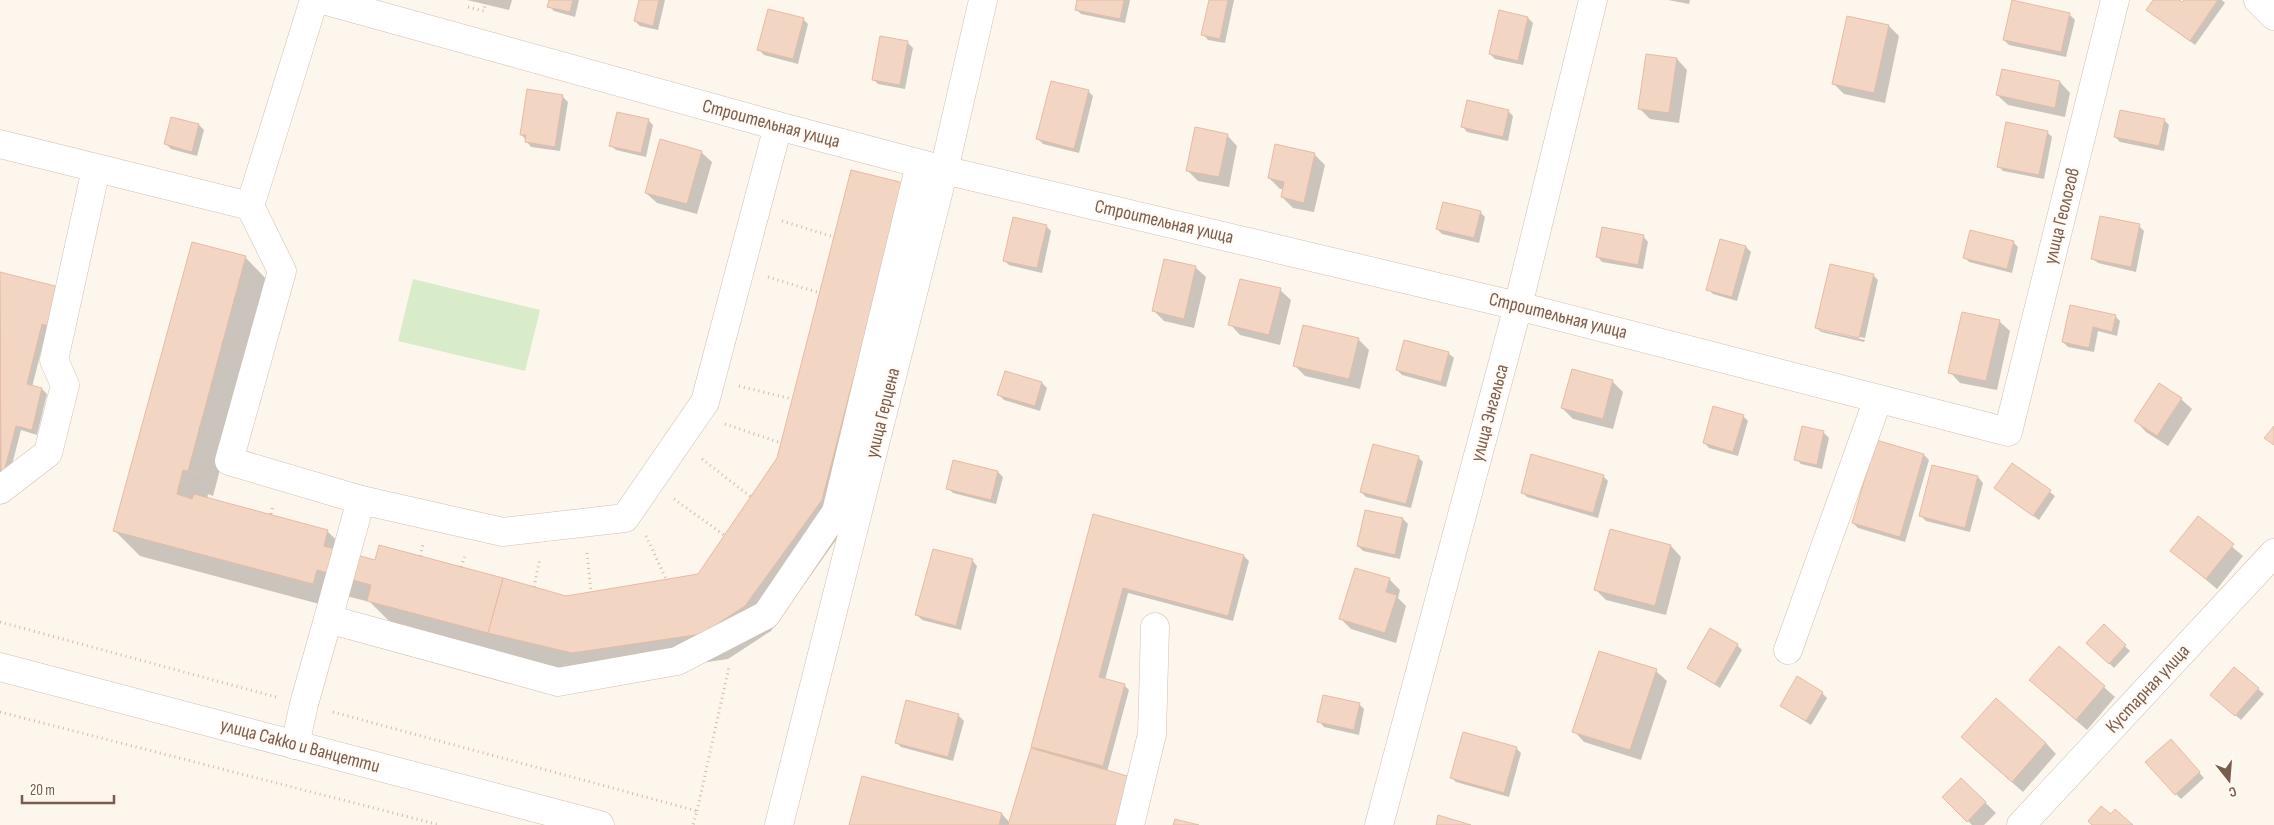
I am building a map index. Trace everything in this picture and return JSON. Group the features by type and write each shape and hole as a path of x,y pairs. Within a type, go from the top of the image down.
{"street":[{"path":"314,0 250,206 282,271 229,461 361,500 503,532 625,518 706,402 778,126"},
{"name":"Строительная улица","path":"323,0 932,167 1518,306 2008,432"},
{"name":"улица Герцена","path":"779,825 838,592 932,167 983,0"},
{"name":"улица Энгельса","path":"1379,825 1518,306 1593,0"},
{"name":"улица Геологов","path":"2008,432 2115,0"},
{"path":"2258,0 2274,16"},
{"path":"0,144 250,206"},
{"path":"838,592 836,512 932,167"},
{"path":"0,490 48,453 65,385 54,360 96,169"},
{"path":"1788,650 1878,399"},
{"path":"295,744 304,704 361,500"},
{"path":"328,619 558,682 677,661 766,615 836,512"},
{"name":"Кустарная улица","path":"2021,825 2274,553"},
{"path":"1130,825 1152,734 1155,627"},
{"name":"улица Сакко и Ванцетти","path":"0,667 295,744 558,819 600,825"}],"path":[{"path":"466,6 484,11 486,0"},
{"path":"755,214 834,236"},
{"path":"740,269 820,293"},
{"path":"712,380 792,399"},
{"path":"697,414 781,444"},
{"path":"678,441 751,496"},
{"path":"650,482 724,535"},
{"path":"632,507 666,579"},
{"path":"583,523 591,592"},
{"path":"0,622 697,811"},
{"path":"693,825 737,630"},
{"path":"0,712 440,825"}],"green space":[{"path":"413,279 540,310 525,371 398,341"}],"building":[{"path":"549,0 573,0 570,12 547,7"},
{"path":"639,0 659,0 653,26 634,21"},
{"path":"1077,0 1124,0 1120,19 1075,10"},
{"path":"1209,0 1228,0 1220,39 1201,35"},
{"path":"2012,0 2070,13 2061,52 2003,40"},
{"path":"2153,0 2179,0 2182,2 2184,0 2218,0 2190,41 2146,10"},
{"path":"768,9 804,18 793,59 757,50"},
{"path":"1499,10 1528,17 1518,61 1489,54"},
{"path":"1847,16 1889,25 1874,93 1832,84"},
{"path":"880,36 908,41 900,85 872,80"},
{"path":"1646,54 1677,58 1669,113 1638,109"},
{"path":"2002,69 2060,81 2055,108 1996,95"},
{"path":"1051,81 1089,90 1074,149 1036,139"},
{"path":"527,89 563,95 555,147 525,142 526,135 520,135"},
{"path":"1467,100 1509,110 1503,137 1461,127"},
{"path":"2120,110 2165,119 2159,146 2114,137"},
{"path":"617,112 649,119 641,153 609,146"},
{"path":"171,117 199,124 192,152 164,144"},
{"path":"2006,122 2048,131 2039,175 1997,167"},
{"path":"1195,127 1228,134 1219,177 1186,171"},
{"path":"660,139 702,151 687,204 645,193"},
{"path":"1275,144 1315,153 1304,203 1281,197 1284,182 1268,178"},
{"path":"851,170 904,183 822,500 745,606 702,634 572,653 488,633 503,578 566,596 698,574 777,458"},
{"path":"1443,202 1481,211 1474,238 1436,229"},
{"path":"2100,216 2140,224 2131,267 2091,259"},
{"path":"1013,217 1047,225 1037,268 1003,261"},
{"path":"1602,227 1644,235 1638,265 1596,257"},
{"path":"1970,230 2014,241 2007,269 1963,258"},
{"path":"1720,239 1746,246 1732,297 1706,290"},
{"path":"192,242 246,256 188,471 183,470 177,494 192,499 194,494 328,530 324,546 375,560 379,545 503,578 488,633 367,601 371,585 317,570 313,584 113,531"},
{"path":"1164,259 1196,266 1184,319 1152,311"},
{"path":"1830,264 1874,274 1859,338 1815,328"},
{"path":"0,272 59,287 49,326 42,324 27,384 42,388 32,430 16,426 1,484"},
{"path":"1240,279 1281,288 1269,335 1228,325"},
{"path":"2070,305 2116,315 2112,332 2093,327 2089,348 2062,342"},
{"path":"1962,312 2000,320 1986,381 1948,373"},
{"path":"1303,325 1359,338 1349,379 1293,366"},
{"path":"1404,340 1449,352 1441,382 1396,370"},
{"path":"1572,369 1613,380 1603,419 1561,408"},
{"path":"1005,371 1042,382 1035,406 997,395"},
{"path":"2159,383 2182,398 2157,436 2134,421"},
{"path":"1713,406 1744,415 1733,452 1703,443"},
{"path":"1802,426 1824,431 1817,465 1794,460"},
{"path":"2274,426 2274,445 2264,438"},
{"path":"1876,440 1924,454 1900,537 1852,523"},
{"path":"1373,444 1419,456 1406,504 1360,492"},
{"path":"1531,454 1604,475 1593,513 1521,493"},
{"path":"953,460 998,471 991,500 946,489"},
{"path":"2012,463 2051,490 2033,516 1994,488"},
{"path":"1932,465 1978,476 1965,528 1919,516"},
{"path":"1365,510 1403,518 1395,555 1357,546"},
{"path":"1093,514 1244,555 1228,616 1123,588 1099,677 1125,684 1103,766 1031,747"},
{"path":"2198,516 2234,544 2206,579 2170,551"},
{"path":"1610,529 1671,545 1655,606 1594,590"},
{"path":"933,549 973,559 956,626 915,615"},
{"path":"1355,568 1390,578 1386,592 1397,595 1385,633 1339,619"},
{"path":"2104,624 2126,645 2109,664 2086,643"},
{"path":"1710,628 1738,644 1715,684 1687,668"},
{"path":"2059,646 2105,686 2076,720 2029,680"},
{"path":"1599,651 1657,669 1630,750 1572,732"},
{"path":"2234,667 2259,688 2235,716 2210,695"},
{"path":"1797,676 1823,692 1806,721 1780,706"},
{"path":"1323,695 1360,703 1354,730 1317,722"},
{"path":"1996,698 2046,743 2012,782 1961,737"},
{"path":"906,700 959,714 948,757 895,743"},
{"path":"1463,732 1517,747 1504,793 1450,778"},
{"path":"2171,739 2200,772 2175,795 2145,762"},
{"path":"1031,748 1134,778 1120,825 1008,825"},
{"path":"862,776 1002,813 999,825 849,825"},
{"path":"1961,778 1986,802 1967,822 1942,797"},
{"path":"2101,806 2111,814 2115,809 2133,825 2092,825 2088,821"},
{"path":"1438,815 1471,825 1436,825"},
{"path":"1175,819 1199,825 1173,825"}]}
